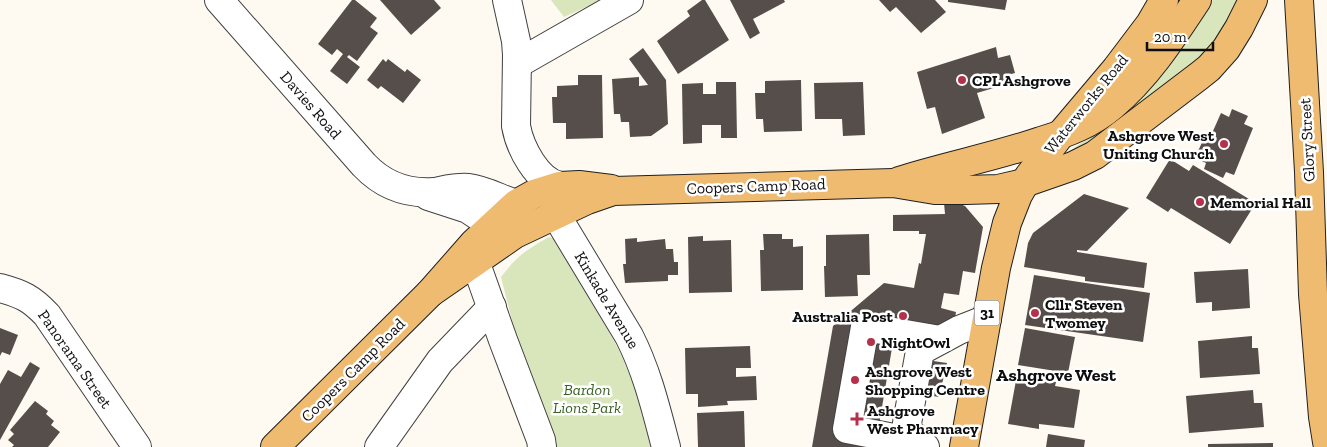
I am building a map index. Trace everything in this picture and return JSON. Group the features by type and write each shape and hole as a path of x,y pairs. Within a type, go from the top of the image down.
{"main road":[{"name":"Waterworks Road","path":"964,447 996,268 1007,223 1018,195 1024,183 1062,134 1116,70 1150,24 1164,0"},
{"name":"Coopers Camp Road","path":"893,183 927,172 1011,152 1062,134 1093,120 1129,91 1158,57 1197,0"},
{"name":"Waterworks Road","path":"1024,183 1073,166 1095,155 1199,76 1226,49 1254,0"},
{"name":"Glory Street","path":"1296,5 1308,162 1314,294 1323,417 1327,442"},
{"name":"Coopers Camp Road","path":"276,447 430,293 492,225 516,204 529,196 597,196 620,190 893,183 943,191 998,189 1024,183"},
{"name":"Coopers Camp Road","path":"430,293 505,240 528,228 556,196"},
{"path":"516,204 528,228"},
{"path":"492,225 528,228"}],"street":[{"name":"Davies Road","path":"219,0 369,171 388,184 401,189 468,209 492,225"},
{"path":"507,0 516,40 516,126 520,141 540,174 552,184 556,196"},
{"path":"517,64 629,0"},
{"name":"Davies Road","path":"415,192 467,188 516,204"},
{"name":"Kinkade Avenue","path":"556,196 640,356 666,447"},
{"path":"476,261 542,447"},
{"name":"Panorama Street","path":"0,288 21,293 36,302 47,315 137,447"},
{"path":"379,447 440,361 492,307"},
{"path":"923,445 906,430 920,351 986,318"},
{"path":"923,445 847,430 865,327 940,340"}],"green space":[{"path":"551,0 602,0 564,17"},
{"path":"1213,0 1241,0 1222,32 1197,62 1084,148 1067,154 1099,131 1192,30"},
{"name":"Bardon Lions Park","path":"549,237 558,240 620,352 641,402 652,447 551,447 516,336 501,277 522,254"}],"building":[{"path":"352,0 355,0 377,18 370,27 378,33 357,61 349,55 347,57 360,67 347,84 330,71 343,54 337,49 332,55 318,44"},
{"path":"380,0 434,0 441,8 411,35"},
{"path":"702,0 705,0 729,40 678,74 657,41 690,16 687,11"},
{"path":"730,0 784,0 785,2 753,19 760,33 750,39"},
{"path":"879,0 935,0 946,12 921,33 896,7 890,12"},
{"path":"948,0 1007,0 1005,10 948,2"},
{"name":"CPL Ashgrove","path":"996,47 998,58 1010,55 1015,73 1004,76 1007,84 977,93 985,118 942,134 935,107 927,109 917,72"},
{"path":"643,48 666,80 668,124 651,136 630,137 629,122 621,122 620,114 614,114 612,79 639,77 639,86 648,85 629,59"},
{"path":"383,59 386,62 388,59 405,72 407,69 421,80 403,103 381,86 378,89 367,80"},
{"path":"578,75 602,75 603,138 566,139 566,123 553,123 552,97 557,97 557,86 578,85"},
{"path":"801,80 802,131 764,132 763,119 756,119 755,93 765,93 765,81"},
{"path":"716,82 736,82 737,138 721,138 721,125 702,125 702,143 683,144 682,84 703,83 703,94 716,94"},
{"path":"863,82 865,135 843,136 842,119 815,119 814,83"},
{"name":"Ashgrove West Uniting Church","path":"1232,109 1248,116 1244,124 1253,128 1234,175 1226,172 1223,178 1204,169 1206,163 1195,158 1204,138 1209,140 1221,113 1229,117"},
{"name":"Memorial Hall","path":"1170,159 1189,171 1193,165 1249,199 1245,205 1252,209 1230,244 1171,208 1168,212 1146,198"},
{"path":"1084,194 1129,208 1087,251 1077,250 1077,252 1147,263 1144,288 1085,281 1085,277 1024,267 1028,243 1033,233"},
{"name":"Ashgrove West Shopping Centre","path":"944,203 958,203 965,206 983,227 975,273 963,271 959,295 944,293 941,308 956,312 954,325 894,336 878,431 906,447 812,447 833,326 884,283 914,288 919,263 921,264 926,234 919,234 919,231 893,231 893,215 945,214"},
{"path":"763,234 782,234 782,239 793,239 793,247 803,246 803,290 761,291 760,250 764,250"},
{"path":"869,234 870,275 857,275 858,296 825,297 826,235"},
{"path":"703,236 703,241 731,240 732,292 689,293 688,237"},
{"path":"637,238 637,242 665,239 666,249 673,249 674,262 678,262 678,275 668,275 668,281 625,283 623,264 626,264 625,239"},
{"path":"1248,269 1250,308 1212,311 1212,302 1196,303 1194,272"},
{"path":"1034,275 1150,293 1143,342 1025,325"},
{"path":"0,328 18,335 10,355 2,352 0,356"},
{"path":"1025,328 1075,337 1068,373 1018,365"},
{"path":"1252,336 1252,348 1258,348 1260,374 1200,378 1198,341"},
{"path":"750,346 751,368 736,368 736,377 756,376 757,400 727,401 728,405 698,407 698,394 686,394 685,348"},
{"path":"933,361 947,363 939,397 927,395"},
{"path":"30,362 40,368 0,440 0,384 8,370 21,377"},
{"path":"1017,375 1056,382 1055,386 1080,390 1074,428 1039,424 1039,429 1008,424"},
{"path":"1253,390 1254,403 1262,403 1264,427 1189,433 1186,396"},
{"path":"35,401 48,411 46,414 54,421 51,425 60,432 48,447 12,447 14,445 8,440 14,434 10,430"},
{"path":"744,411 745,447 698,447 697,413"},
{"path":"1048,434 1085,440 1084,447 1046,447"},
{"path":"1273,443 1273,447 1208,447 1208,444"}],"place":[{"name":"CPL Ashgrove","path":"962,80"},
{"name":"Ashgrove West Uniting Church","path":"1224,144"},
{"name":"Memorial Hall","path":"1200,202"},
{"name":"Cllr Steven Twomey","path":"1035,313"},
{"name":"Australia Post","path":"903,316"},
{"name":"NightOwl","path":"871,342"},
{"name":"Ashgrove West Shopping Centre","path":"855,380"},
{"name":"Ashgrove West Pharmacy","path":"857,419"}],"district":[{"name":"Ashgrove West","path":"1056,375"}]}
